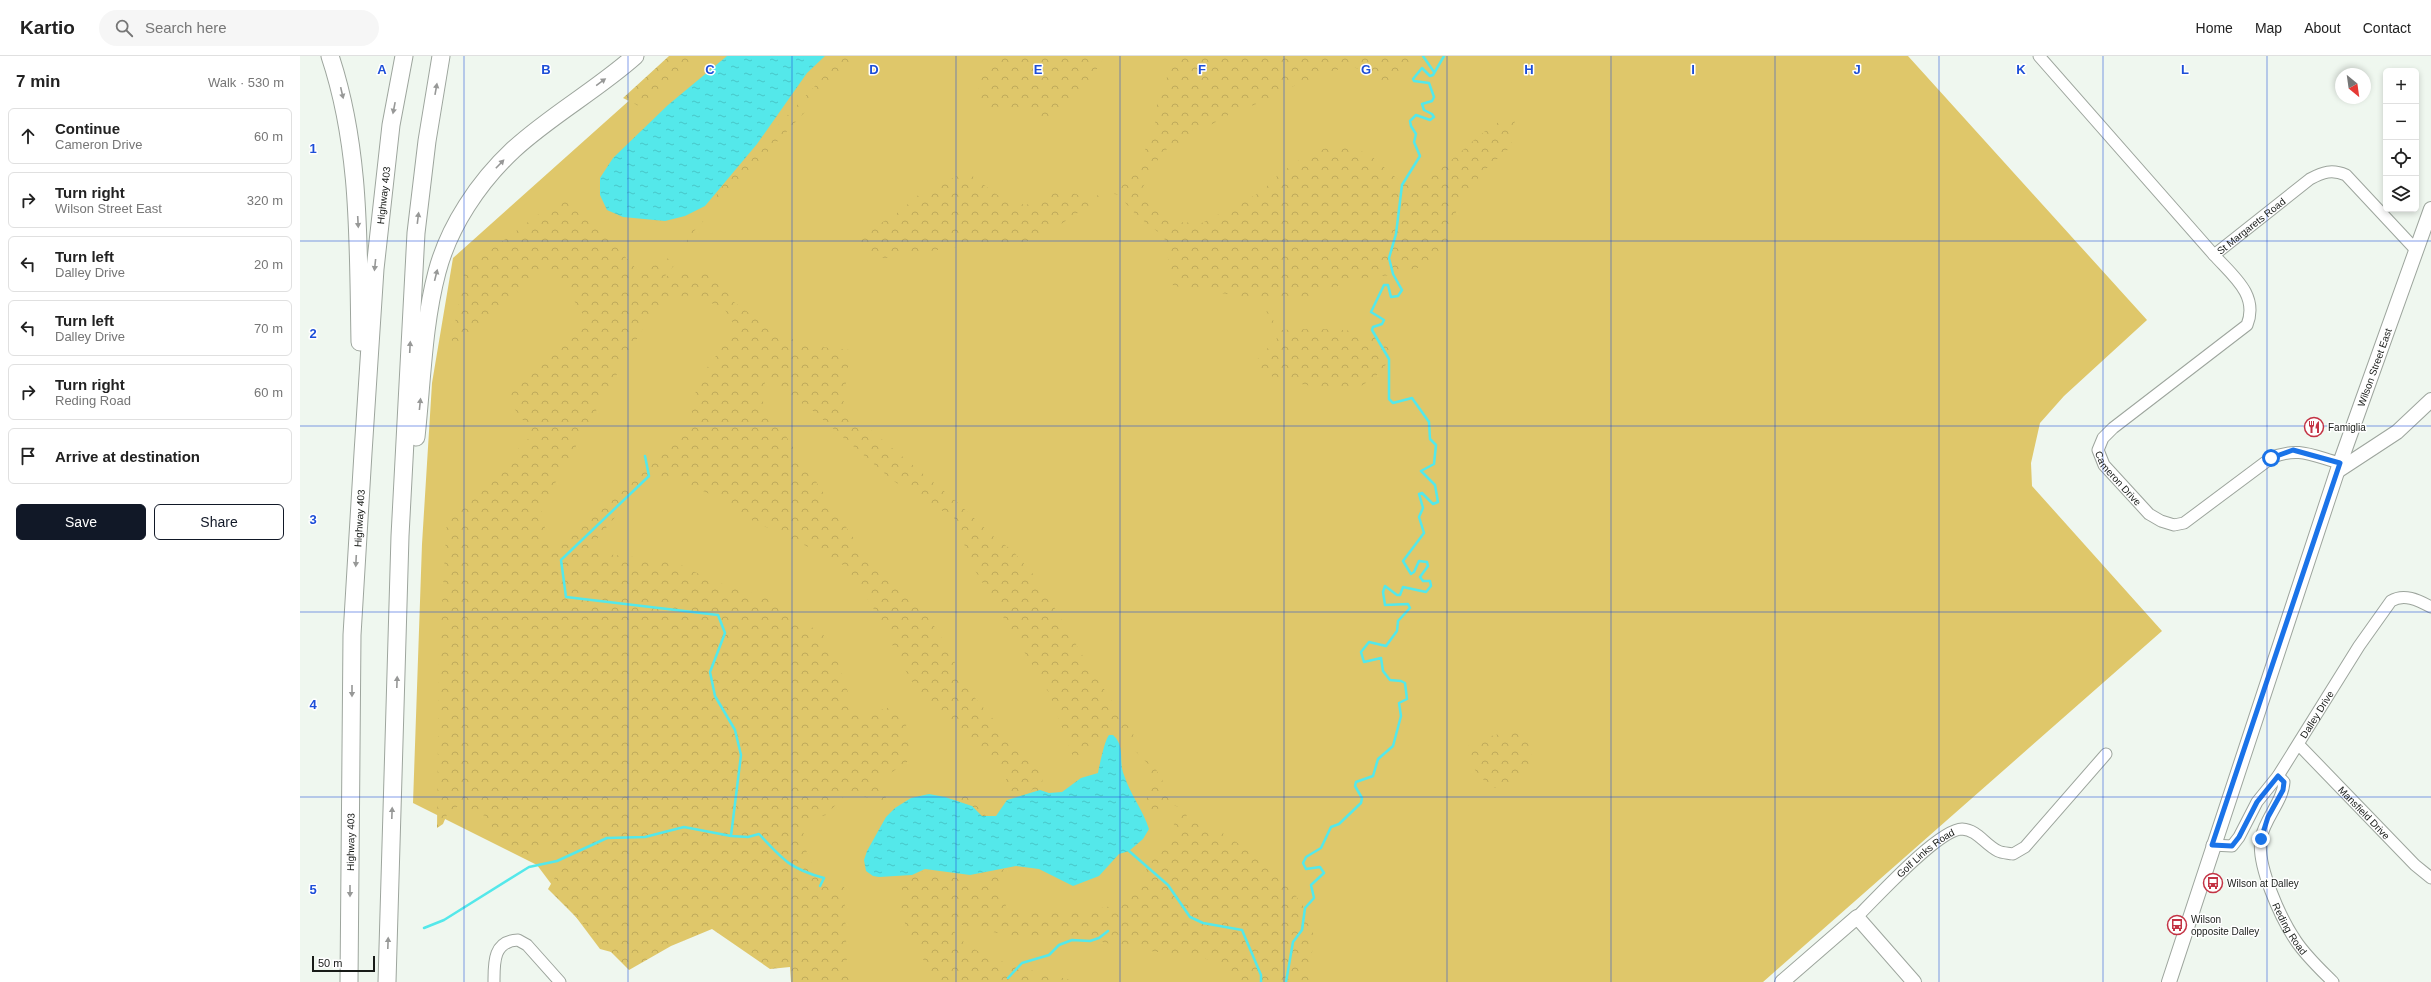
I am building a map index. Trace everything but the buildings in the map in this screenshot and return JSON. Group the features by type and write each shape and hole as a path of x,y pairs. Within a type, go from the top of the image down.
{"highway":[{"path":"330,56 341,90 355,176 363,453"},
{"name":"Highway 403","path":"349,982 352,635 374,269 391,125 404,56"},
{"path":"387,982 399,596 416,233 427,141 441,56"},
{"path":"399,596 431,296 437,270 450,238 467,206 489,175 514,150 635,56"}],"main road":[{"name":"Wilson Street East","path":"2169,982 2212,845 2338,471 2431,209"},
{"path":"2338,471 2374,454 2431,400"},
{"path":"2338,471 2397,432"},
{"path":"2347,445 2355,448 2370,449"},
{"path":"1857,916 1914,982"},
{"name":"Golf Links Road","path":"1782,982 1857,916"}],"street":[{"name":"St Margarets Road","path":"2039,56 2214,255 2310,179 2324,172 2336,170 2346,175 2416,250"},
{"name":"Cameron Drive","path":"2214,255 2242,287 2251,301 2251,315 2247,325 2113,428 2103,438 2098,450 2104,464 2149,514 2161,521 2174,525 2184,523 2271,458 2281,453 2293,450 2338,471"},
{"name":"Dalley Drive","path":"2212,845 2232,846 2239,837 2257,802 2278,776 2299,745 2359,646 2391,602 2397,598 2407,597 2431,606"},
{"name":"Mansfield Drive","path":"2299,745 2415,865 2431,878"},
{"name":"Golf Links Road","path":"1857,916 1927,849 1950,831 1962,829 1975,832 1985,842 1998,851 2006,853 2013,854 2025,847 2106,754"},
{"name":"Reding Road","path":"2278,776 2284,782 2283,790 2268,817 2261,839 2262,855 2267,878 2283,918 2296,942 2333,982"},
{"path":"494,982 494,958 499,948 511,940 518,940 527,945 560,982"}],"green space":[{"path":"669,56 695,56 639,106 623,98"},
{"path":"679,56 1908,56 2147,320 2064,396 2040,423 2031,463 2032,486 2162,631 1763,982 805,982 757,912 615,953 600,949 537,865 413,803 422,544 432,383 453,258"},
{"path":"843,56 857,56 694,231 677,262 665,276 703,272 713,274 734,302 777,334 812,346 850,350 843,407 957,502 993,536 1013,551 1039,581 1084,658 1162,779 1165,790 1186,809 1187,821 1212,828 1230,838 1271,870 1296,896 1305,909 1313,929 1310,974 1311,982 1243,982 1235,974 1197,954 1179,955 1121,947 1091,939 1006,935 963,925 955,927 954,931 964,942 977,951 1029,970 1078,982 931,981 921,953 908,936 900,903 902,887 898,875 918,872 936,873 954,877 974,885 1004,869 1000,885 1003,899 1008,910 1021,915 1046,911 1073,913 1118,905 1128,897 1169,836 1181,808 1166,802 1151,815 1144,811 1149,788 1149,765 1119,734 1111,731 1090,753 1075,762 1049,693 973,567 954,518 892,480 812,410 766,380 760,397 858,545 901,584 922,607 945,643 970,692 1030,762 1042,771 1043,798 1032,789 1028,802 1010,811 1006,778 920,695 896,654 885,626 851,574 840,562 743,516 720,499 686,483 649,476 596,540 605,554 673,561 713,581 784,603 795,621 821,631 835,654 852,704 862,715 891,707 903,719 906,725 909,738 907,762 874,784 886,797 883,803 849,791 826,815 802,822 807,853 823,884 832,886 844,881 847,967 850,982 791,982 790,967 770,969 712,929 671,946 629,970 548,889 565,860 564,850 544,848 526,857 504,845 485,816 460,805 448,812 443,824 437,828 439,656 447,519 533,434 505,396 586,319 564,285 546,270 450,350 465,269 567,193 640,273 682,251 693,229 726,181","holes":["690,295 724,308 733,323 721,349 698,380 689,427 550,553 541,508 647,321 662,304"]},
{"path":"1000,56 1102,56 1103,58 1085,90 1053,118 1011,108 988,108 978,95 981,71"},
{"path":"1175,56 1428,56 1384,84 1351,65 1297,84 1273,98 1232,113 1162,152 1138,196 1172,222 1202,223 1261,192 1279,174 1302,158 1331,146 1349,146 1370,155 1401,182 1415,181 1440,169 1485,131 1497,123 1515,120 1511,147 1486,169 1467,192 1456,212 1447,251 1409,273 1355,279 1320,294 1293,299 1269,297 1275,330 1346,330 1373,336 1383,341 1389,348 1390,355 1387,363 1366,383 1351,390 1335,390 1271,376 1253,364 1278,337 1261,299 1173,286 1164,236 1134,213 1120,195 1108,193 1052,230 1034,239 1019,244 990,242 885,258 872,256 859,243 864,234 900,211 923,191 967,172 1004,200 1026,205 1065,189 1089,200 1135,175 1155,125 1158,94 1173,66"},
{"path":"1515,730 1529,740 1532,760 1507,788 1491,788 1475,770 1468,742"},
{"path":"965,793 986,816 1008,811 984,823 959,802"}],"water":[{"path":"727,56 825,56 807,73 757,144 705,206 685,216 665,221 623,217 607,210 600,195 600,178 613,158 668,105"},
{"path":"1109,735 1113,735 1119,744 1121,749 1122,770 1149,829 1143,839 1129,851 1119,854 1099,876 1073,886 1039,869 1016,866 970,875 925,869 912,875 879,877 873,876 866,871 864,860 867,851 886,817 895,808 911,798 929,794 945,797 972,806 982,816 996,816 1007,800 1040,790 1049,793 1062,792 1081,778 1098,773 1104,747"}],"waterway":[{"path":"1423,56 1434,72"},
{"path":"1286,982 1293,942 1302,930 1305,908 1314,898 1311,885 1324,873 1320,867 1306,869 1303,863 1306,857 1321,848 1331,827 1339,824 1361,803 1362,798 1355,786 1356,782 1373,776 1378,759 1393,746 1401,716 1399,703 1407,699 1405,683 1390,680 1383,671 1381,658 1364,662 1361,652 1369,642 1386,646 1397,631 1398,621 1410,608 1408,604 1385,605 1383,592 1385,586 1397,595 1400,595 1403,587 1426,592 1431,586 1430,581 1423,581 1420,577 1428,566 1427,562 1419,561 1414,572 1411,574 1403,561 1424,533 1419,517 1423,508 1419,494 1422,493 1433,504 1438,502 1435,485 1421,471 1434,464 1436,445 1430,439 1429,422 1412,398 1393,403 1389,399 1389,359 1372,330 1373,327 1382,324 1384,320 1371,312 1384,285 1388,285 1391,297 1398,296 1402,290 1393,274 1389,258 1396,234 1402,185 1420,156 1414,142 1416,134 1410,121 1416,115 1430,120 1434,117 1432,114 1424,110 1422,104 1432,101 1434,97 1429,83 1414,81 1413,79 1422,68 1430,76 1433,75 1444,56"},
{"path":"645,456 649,476 561,560 566,597 718,615 725,633 710,672 715,696 735,730 741,755 731,836"},
{"path":"424,928 444,920 529,867 557,861 607,838 645,837 684,827 731,836 748,837 759,834 787,862 812,875 824,878 820,886"},
{"path":"1129,851 1168,885 1190,917 1203,923 1242,930 1261,975 1261,982"},
{"path":"1008,978 1022,963 1049,955 1059,945 1072,940 1090,941 1099,938 1108,931"}],"place":[{"name":"Famiglia","path":"2314,427"},
{"name":"Wilson at Dalley","path":"2213,883"},
{"name":"Wilson opposite Dalley","path":"2177,925"}],"route":[{"path":"2261,839 2268,817 2283,790 2284,782 2278,776 2257,802 2239,837 2232,846 2224,848 2212,845 2336,479 2340,463 2293,450 2281,453 2271,458"}]}
